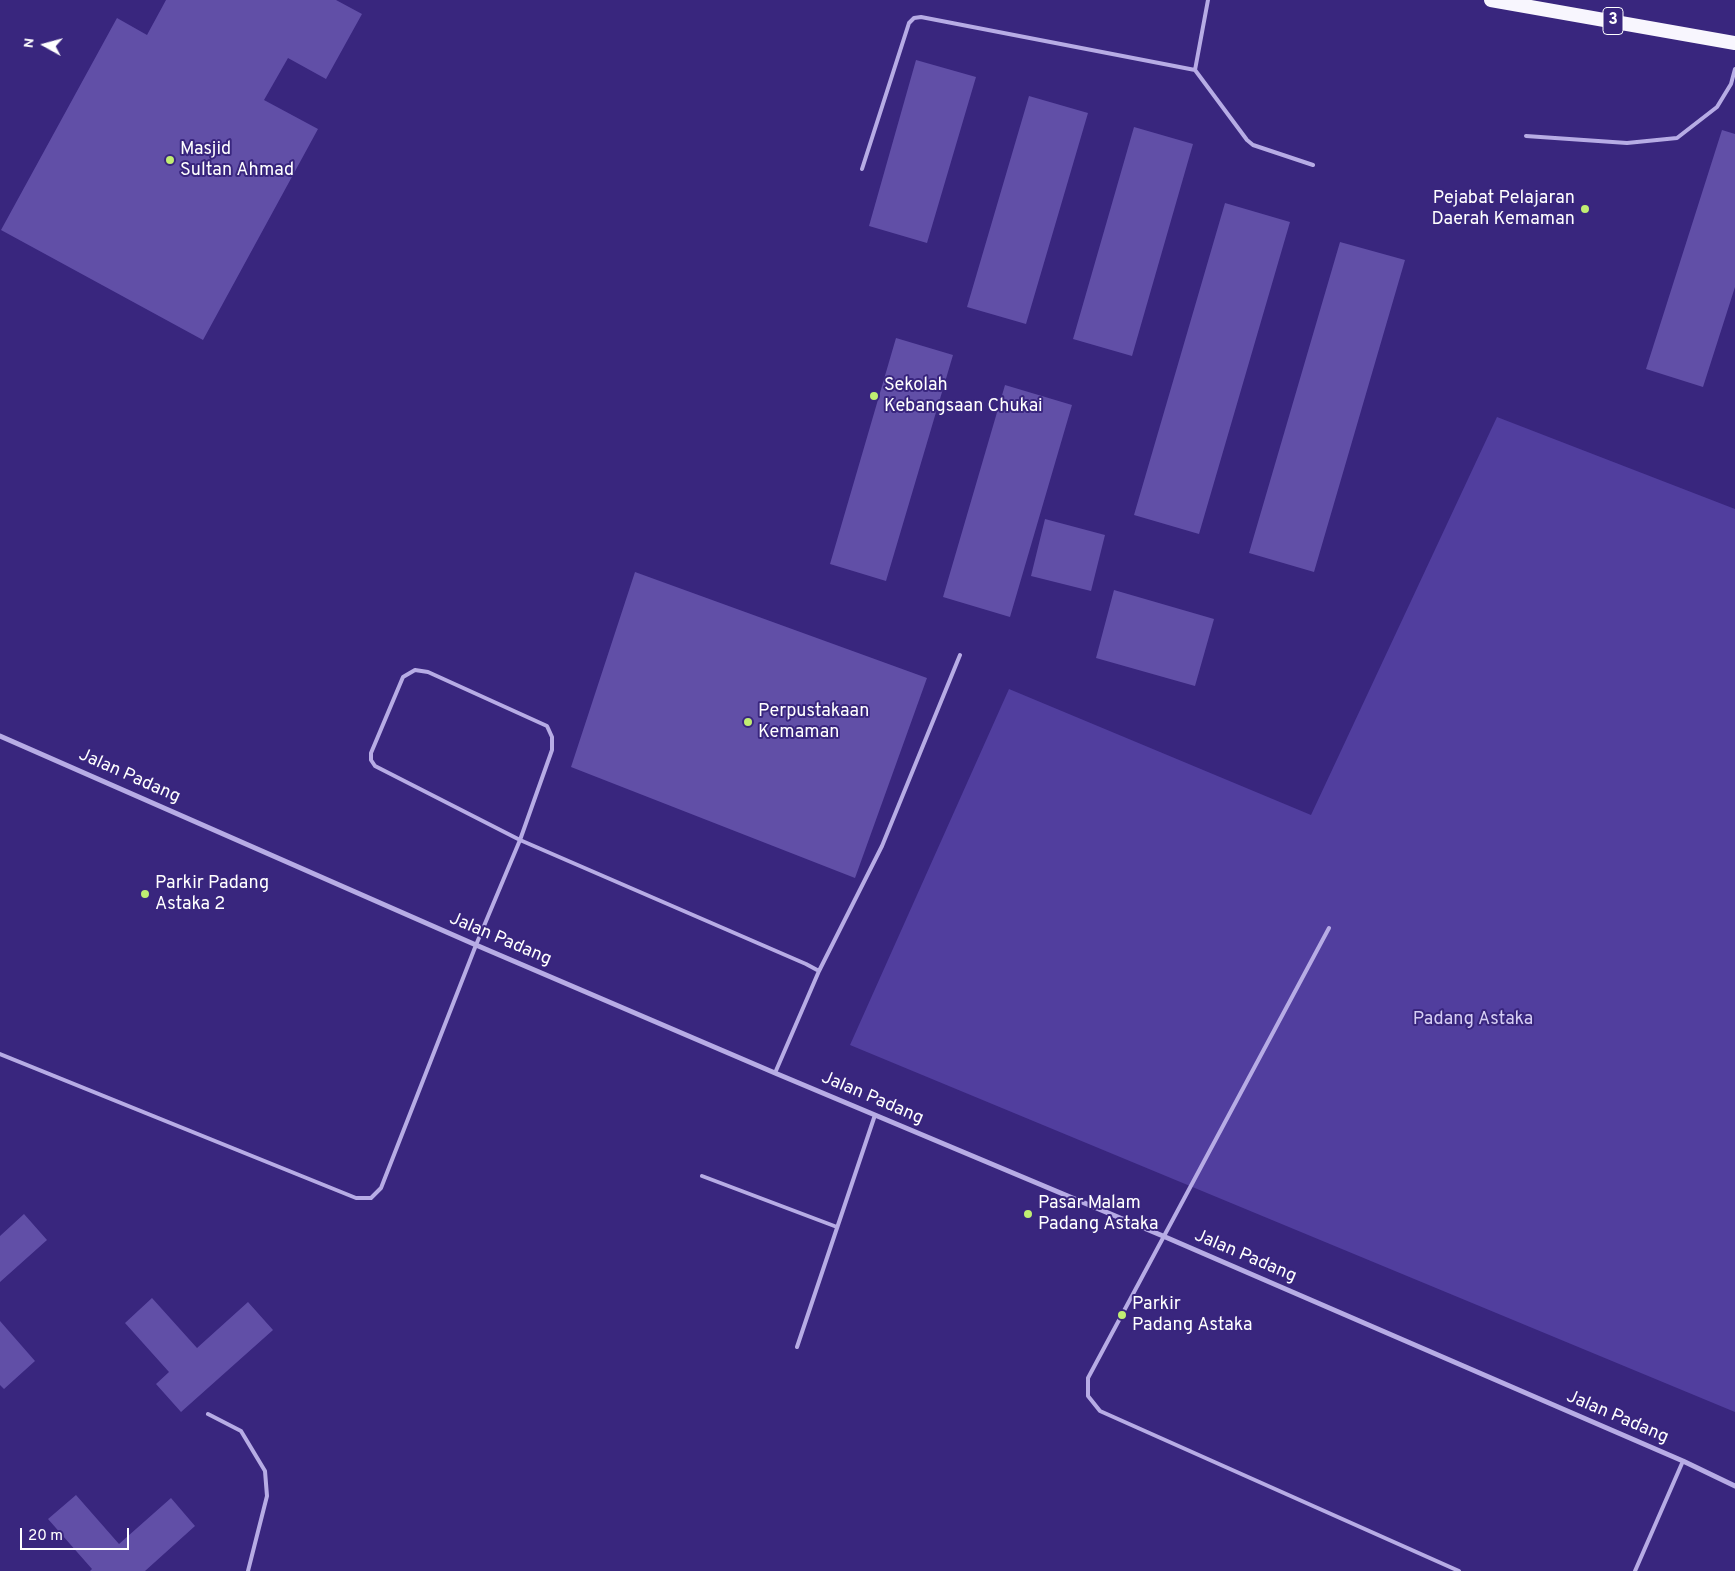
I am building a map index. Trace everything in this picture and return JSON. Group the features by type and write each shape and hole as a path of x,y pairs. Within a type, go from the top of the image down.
{"highway":[{"name":"3","path":"1491,0 1735,43"}],"street":[{"name":"Jalan Padang","path":"0,736 476,945 1163,1236 1682,1461 1735,1486"}],"lane":[{"path":"1195,70 1208,0"},
{"path":"862,169 909,23 914,18 920,17 1195,70 1247,140 1253,145 1313,165"},
{"path":"1526,136 1627,143 1676,138 1717,107 1731,84 1735,68"},
{"path":"775,1073 818,971 882,846 960,655"},
{"path":"0,1054 356,1198 371,1198 381,1188 476,945 520,840 552,750 552,737 547,726 428,672 415,670 402,677 371,753 371,760 375,766 520,840 806,964 818,971"},
{"path":"1329,928 1088,1378 1088,1396 1100,1411 1459,1571"},
{"path":"797,1347 875,1115"},
{"path":"702,1176 837,1227"},
{"path":"208,1414 241,1430 264,1470 268,1496 248,1571"},
{"path":"1635,1571 1682,1461"}],"green space":[{"name":"Padang Astaka","path":"1497,417 1735,509 1735,1412 850,1045 1009,689 1311,815"}],"building":[{"path":"166,0 336,0 362,14 326,79 288,58 264,100 318,129 203,340 1,230 117,18 147,35"},
{"path":"916,60 976,77 927,243 869,226"},
{"path":"1029,96 1088,113 1026,324 967,307"},
{"path":"1134,127 1193,144 1132,356 1073,339"},
{"path":"1722,130 1735,134 1735,287 1703,387 1646,369"},
{"path":"1225,203 1290,222 1199,534 1134,515"},
{"path":"1340,242 1405,260 1314,572 1249,553"},
{"path":"896,338 953,355 886,581 830,564"},
{"path":"1005,385 1072,405 1010,617 943,597"},
{"path":"1045,519 1105,535 1091,591 1031,576"},
{"name":"Perpustakaan Kemaman","path":"635,572 927,678 855,878 571,767"},
{"path":"1114,590 1214,619 1195,686 1096,658"},
{"path":"24,1214 47,1240 0,1282 0,1236"},
{"path":"152,1298 197,1348 248,1302 273,1330 181,1412 156,1384 169,1372 125,1323"},
{"path":"0,1321 35,1361 4,1389 0,1385"},
{"path":"76,1495 119,1544 171,1498 195,1526 145,1571 90,1571 92,1569 48,1519"}],"place":[{"name":"Masjid Sultan Ahmad","path":"170,160"},
{"name":"Pejabat Pelajaran Daerah Kemaman","path":"1585,209"},
{"name":"Sekolah Kebangsaan Chukai","path":"874,396"},
{"name":"Perpustakaan Kemaman","path":"748,722"},
{"name":"Parkir Padang Astaka 2","path":"145,894"},
{"name":"Pasar Malam Padang Astaka","path":"1028,1214"},
{"name":"Parkir Padang Astaka","path":"1122,1315"}]}
